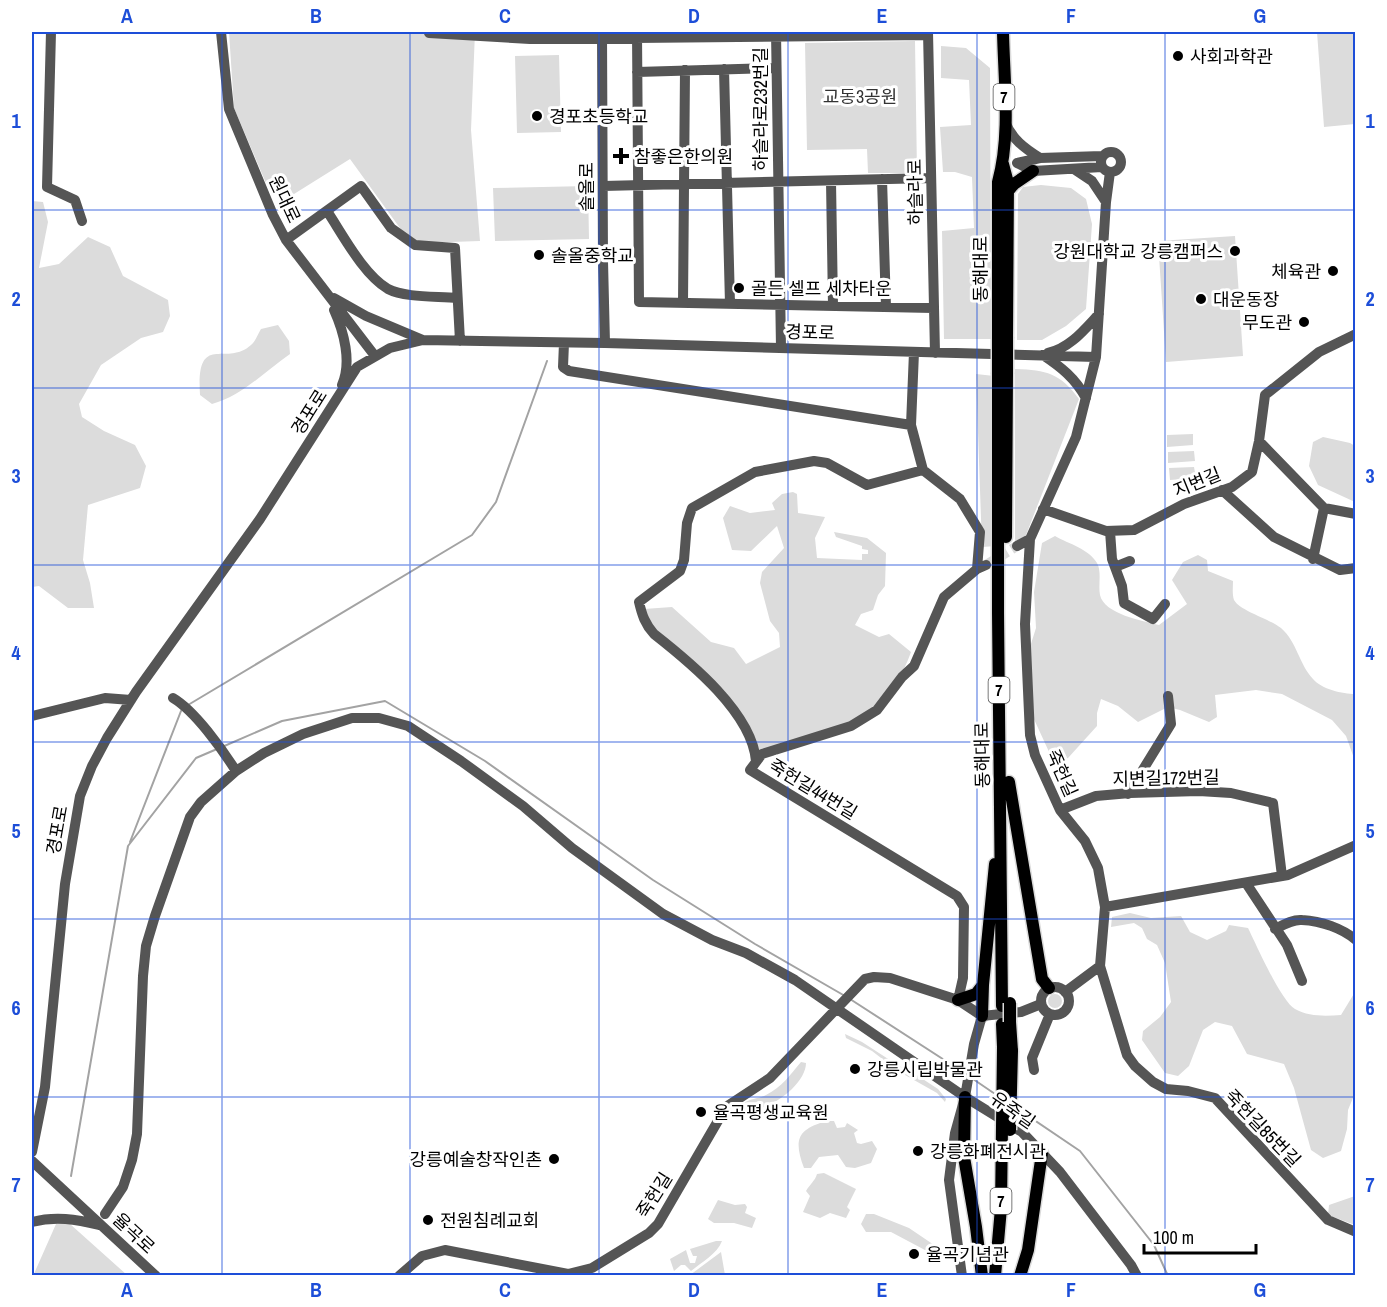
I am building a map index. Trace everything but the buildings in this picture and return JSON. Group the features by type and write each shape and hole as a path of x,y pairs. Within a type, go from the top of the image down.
{"main road":[{"name":"동해대로","path":"995,1275 1006,1128 1008,1049 1006,1004 1009,782 1006,694 1003,337 998,182 1003,163 1005,121 1003,32"},
{"name":"동해대로","path":"1003,163 1008,191 1003,337"},
{"path":"1008,191 1033,171"},
{"name":"동해대로","path":"1003,374 998,613 1006,1004"},
{"path":"1009,782 1042,979 1049,988"},
{"path":"982,1016 991,893 1001,821"},
{"path":"958,1000 976,994 983,985"},
{"path":"965,1097 964,1157 982,1275"},
{"name":"동해대로","path":"1003,1275 1008,1209 1006,1128"},
{"path":"1020,1275 1028,1250 1042,1153"}],"street":[{"path":"51,32 46,187 75,200 82,221"},
{"name":"원대로","path":"221,32 229,109 273,215 286,240 375,356"},
{"path":"429,33 530,39 568,35 928,33"},
{"name":"하슬라로","path":"928,33 935,352"},
{"name":"하슬라로232번길","path":"776,34 780,348"},
{"name":"솔올로","path":"602,35 605,343"},
{"path":"637,35 639,302 933,308"},
{"path":"637,72 775,68"},
{"name":"하슬라로232번길","path":"724,69 730,304"},
{"path":"683,303 685,70"},
{"path":"1005,121 1014,139 1026,150 1040,158"},
{"path":"1003,163 1017,164 1040,158 1105,165"},
{"path":"1017,164 1033,171 1105,165"},
{"path":"1017,546 1030,539 1076,436 1096,357 1106,202 1105,165"},
{"path":"1074,169 1092,181 1106,202"},
{"name":"하슬라로232번길","path":"603,186 931,178"},
{"path":"882,179 886,307"},
{"path":"831,181 832,306"},
{"path":"286,240 362,186 391,228 416,245 455,248 460,341"},
{"path":"327,211 366,269 388,289 404,294 458,298"},
{"path":"326,291 340,303 423,340"},
{"path":"326,291 340,323 346,353 345,379 332,407"},
{"path":"1042,355 1057,351 1077,338 1099,314"},
{"name":"지변길","path":"1043,509 1110,531 1134,530 1184,504 1232,487 1252,472 1259,441 1265,394 1319,352 1356,334"},
{"name":"경포로","path":"32,1152 45,1087 65,884 80,796 92,766 106,738 131,700 260,519 357,367 390,348 423,340 1096,357"},
{"path":"564,343 563,367 569,371 911,425"},
{"path":"756,761 756,752 748,730 740,718 713,686 646,625 639,602 680,571 684,560 687,523 692,508 755,472 814,461 827,463 867,485 923,470 911,425 914,352"},
{"path":"1042,355 1063,368 1073,378 1086,398"},
{"path":"1259,441 1324,508 1356,514"},
{"name":"죽헌길44번길","path":"923,470 960,499 980,532 981,567 944,597 915,666 902,677 877,710 851,726 762,754 750,770 957,896 964,907 963,978 958,1000"},
{"path":"1222,490 1274,537 1313,559 1340,570 1356,568"},
{"path":"1313,559 1324,508"},
{"path":"1110,531 1112,559 1122,586 1124,603 1153,619 1165,604"},
{"name":"죽헌길","path":"1030,539 1025,624 1030,735 1035,755 1060,810 1085,841 1098,868 1105,907 1101,966"},
{"path":"1115,567 1130,561"},
{"path":"1128,794 1171,724 1168,696"},
{"path":"32,716 105,699 131,700"},
{"path":"177,701 207,730 234,768"},
{"name":"유죽길","path":"105,1214 123,1187 132,1160 137,1134 146,946 154,916 190,817 201,802 234,768 303,734 352,718 379,718 408,726 461,760 524,806 572,848 663,914 712,940 746,953 839,1006 965,1097 1022,1132 1060,1172 1137,1275"},
{"name":"지변길172번길","path":"1060,810 1096,796 1199,791 1231,794 1273,803 1282,876"},
{"path":"1105,907 1282,876 1356,844"},
{"path":"1246,883 1287,945 1302,981"},
{"path":"1275,928 1302,919 1341,928 1356,940"},
{"path":"1065,992 1101,966"},
{"name":"죽헌길85번길","path":"1101,966 1127,1055 1135,1066 1166,1089 1215,1098 1328,1220 1356,1232"},
{"name":"죽헌길","path":"399,1275 422,1256 444,1250 568,1274 593,1272 649,1233 658,1224 726,1107 770,1078 865,979 890,978 958,1000"},
{"path":"1058,987 1065,992 1068,1000 1066,1008 1059,1014 1050,1014 1043,1008 1042,994 1049,988 1058,987"},
{"path":"958,1000 982,1016 1021,1012 1041,1004"},
{"path":"1034,1070 1032,1058 1050,1014"},
{"path":"962,1275 949,1180 955,1133 982,1016"},
{"path":"32,1093 45,1087"},
{"name":"율곡로","path":"32,1161 156,1275"},
{"path":"32,1222 42,1219 77,1219 102,1226"}],"green space":[{"path":"229,32 475,32 471,130 480,241 422,243 405,235 350,159 294,194 266,183 234,108"},
{"path":"1317,32 1355,32 1355,124 1324,127"},
{"name":"교동3공원","path":"915,41 917,173 868,173 867,149 807,150 805,43"},
{"path":"941,46 966,48 990,68 991,339 944,339 942,231 974,228 972,177 955,172 943,172 940,127 971,125 969,80 941,78"},
{"path":"559,55 561,132 517,133 515,56"},
{"path":"1041,185 1071,188 1086,199 1092,224 1086,309 1066,326 1042,340 1017,340 1018,194 1023,187"},
{"path":"588,186 589,239 495,241 493,188"},
{"path":"32,201 43,202 48,222 39,268 59,264 88,237 110,247 123,276 168,300 170,316 163,332 141,338 101,365 79,404 82,417 104,431 135,445 146,466 140,488 88,505 83,560 94,608 68,608 39,586 32,587"},
{"name":"대운동장","path":"1235,236 1243,356 1166,362 1158,241"},
{"path":"278,325 289,341 290,354 243,389 223,400 212,404 200,395 200,375 203,363 208,357 241,351 252,344 261,329"},
{"path":"1015,369 1035,370 1059,378 1079,399 1026,535 1015,543"},
{"path":"976,374 994,376 996,546 982,547"},
{"path":"1193,434 1193,445 1167,447 1167,435"},
{"path":"1323,437 1355,446 1355,502 1318,485 1309,466 1313,442"},
{"path":"1194,451 1195,461 1168,463 1168,452"},
{"path":"1194,467 1196,478 1170,480 1169,468"},
{"path":"793,492 797,494 798,513 825,517 815,538 817,558 862,560 862,554 868,554 868,550 862,549 862,546 836,537 834,532 867,538 886,553 885,586 878,595 873,610 861,614 855,625 879,637 889,634 911,652 893,689 867,716 839,729 759,752 749,729 647,625 644,609 672,607 711,642 734,648 746,664 780,647 779,633 770,621 760,583 762,572 784,548 777,526 751,551 732,550 723,518 730,506 750,513 775,510 772,503 782,494"},
{"path":"1055,536 1084,550 1097,563 1100,595 1103,602 1125,616 1159,625 1187,604 1172,580 1183,562 1198,555 1207,560 1208,571 1233,581 1233,598 1237,604 1281,628 1294,646 1304,667 1317,683 1332,690 1355,694 1355,761 1346,736 1332,720 1282,694 1256,690 1215,695 1217,717 1209,722 1168,707 1138,722 1118,706 1101,699 1097,713 1097,726 1068,758 1057,763 1050,754 1033,717 1030,647 1036,628 1034,592 1042,543"},
{"path":"1130,913 1151,918 1181,916 1190,932 1207,940 1226,931 1229,925 1248,928 1283,995 1289,1004 1300,1012 1341,1015 1355,992 1355,1093 1348,1110 1347,1129 1341,1151 1323,1158 1311,1150 1294,1088 1284,1064 1247,1054 1232,1026 1215,1022 1203,1030 1189,1066 1178,1076 1165,1073 1142,1040 1143,1031 1160,1017 1171,1002 1165,963 1157,945 1147,939 1142,928 1134,923 1111,927 1112,917"},
{"path":"1055,994 1060,996 1062,1001 1060,1006 1055,1008 1050,1006 1048,1001 1050,996"},
{"path":"845,1034 938,1089 946,1099 945,1102 937,1093 898,1071 872,1051 846,1038"},
{"path":"801,1062 806,1063 804,1072 792,1089 773,1103 753,1110 744,1109 744,1103 766,1095 777,1088"},
{"path":"827,1121 834,1121 837,1128 845,1127 847,1123 858,1130 854,1133 857,1143 872,1141 877,1149 871,1163 855,1168 846,1167 838,1155 819,1157 811,1168 804,1168 799,1150 800,1137 810,1128"},
{"path":"824,1173 856,1189 847,1207 850,1210 846,1218 830,1213 820,1218 803,1212 810,1196 806,1191 817,1174"},
{"path":"1355,1196 1355,1225 1328,1215 1329,1205"},
{"path":"718,1200 735,1205 745,1204 747,1207 745,1213 756,1218 752,1228 734,1223 714,1223 708,1219"},
{"path":"866,1214 874,1214 909,1228 940,1249 943,1252 940,1258 891,1232 866,1232 861,1224"},
{"path":"60,1215 127,1275 33,1276"},
{"path":"722,1241 717,1250 691,1271 685,1265 681,1265 674,1271 670,1259 686,1250 690,1263 695,1263 697,1256 693,1256 690,1249"},
{"path":"721,1252 725,1275 690,1275"}],"waterway":[{"path":"188,705 472,535 496,502 547,361"},
{"path":"222,747 282,721 385,701 485,761 653,880 755,944 845,996"},
{"path":"130,842 181,711"},
{"path":"71,1176 128,846 196,758 217,749"},
{"path":"850,999 966,1074"},
{"path":"973,1079 998,1096"},
{"path":"1015,1107 1080,1151 1154,1245 1168,1276"}],"tunnel":[{"path":"986,565 1017,546"}],"place":[{"name":"사회과학관","path":"1178,56"},
{"name":"경포초등학교","path":"537,116"},
{"name":"참좋은한의원","path":"621,156"},
{"name":"강원대학교 강릉캠퍼스","path":"1235,251"},
{"name":"솔올중학교","path":"539,255"},
{"name":"체육관","path":"1333,271"},
{"name":"골든 셀프 세차타운","path":"739,288"},
{"name":"대운동장","path":"1201,299"},
{"name":"무도관","path":"1304,322"},
{"name":"강릉시립박물관","path":"855,1069"},
{"name":"율곡평생교육원","path":"701,1112"},
{"name":"강릉화폐전시관","path":"918,1151"},
{"name":"강릉예술창작인촌","path":"554,1159"},
{"name":"전원침례교회","path":"428,1220"},
{"name":"율곡기념관","path":"914,1254"}]}
